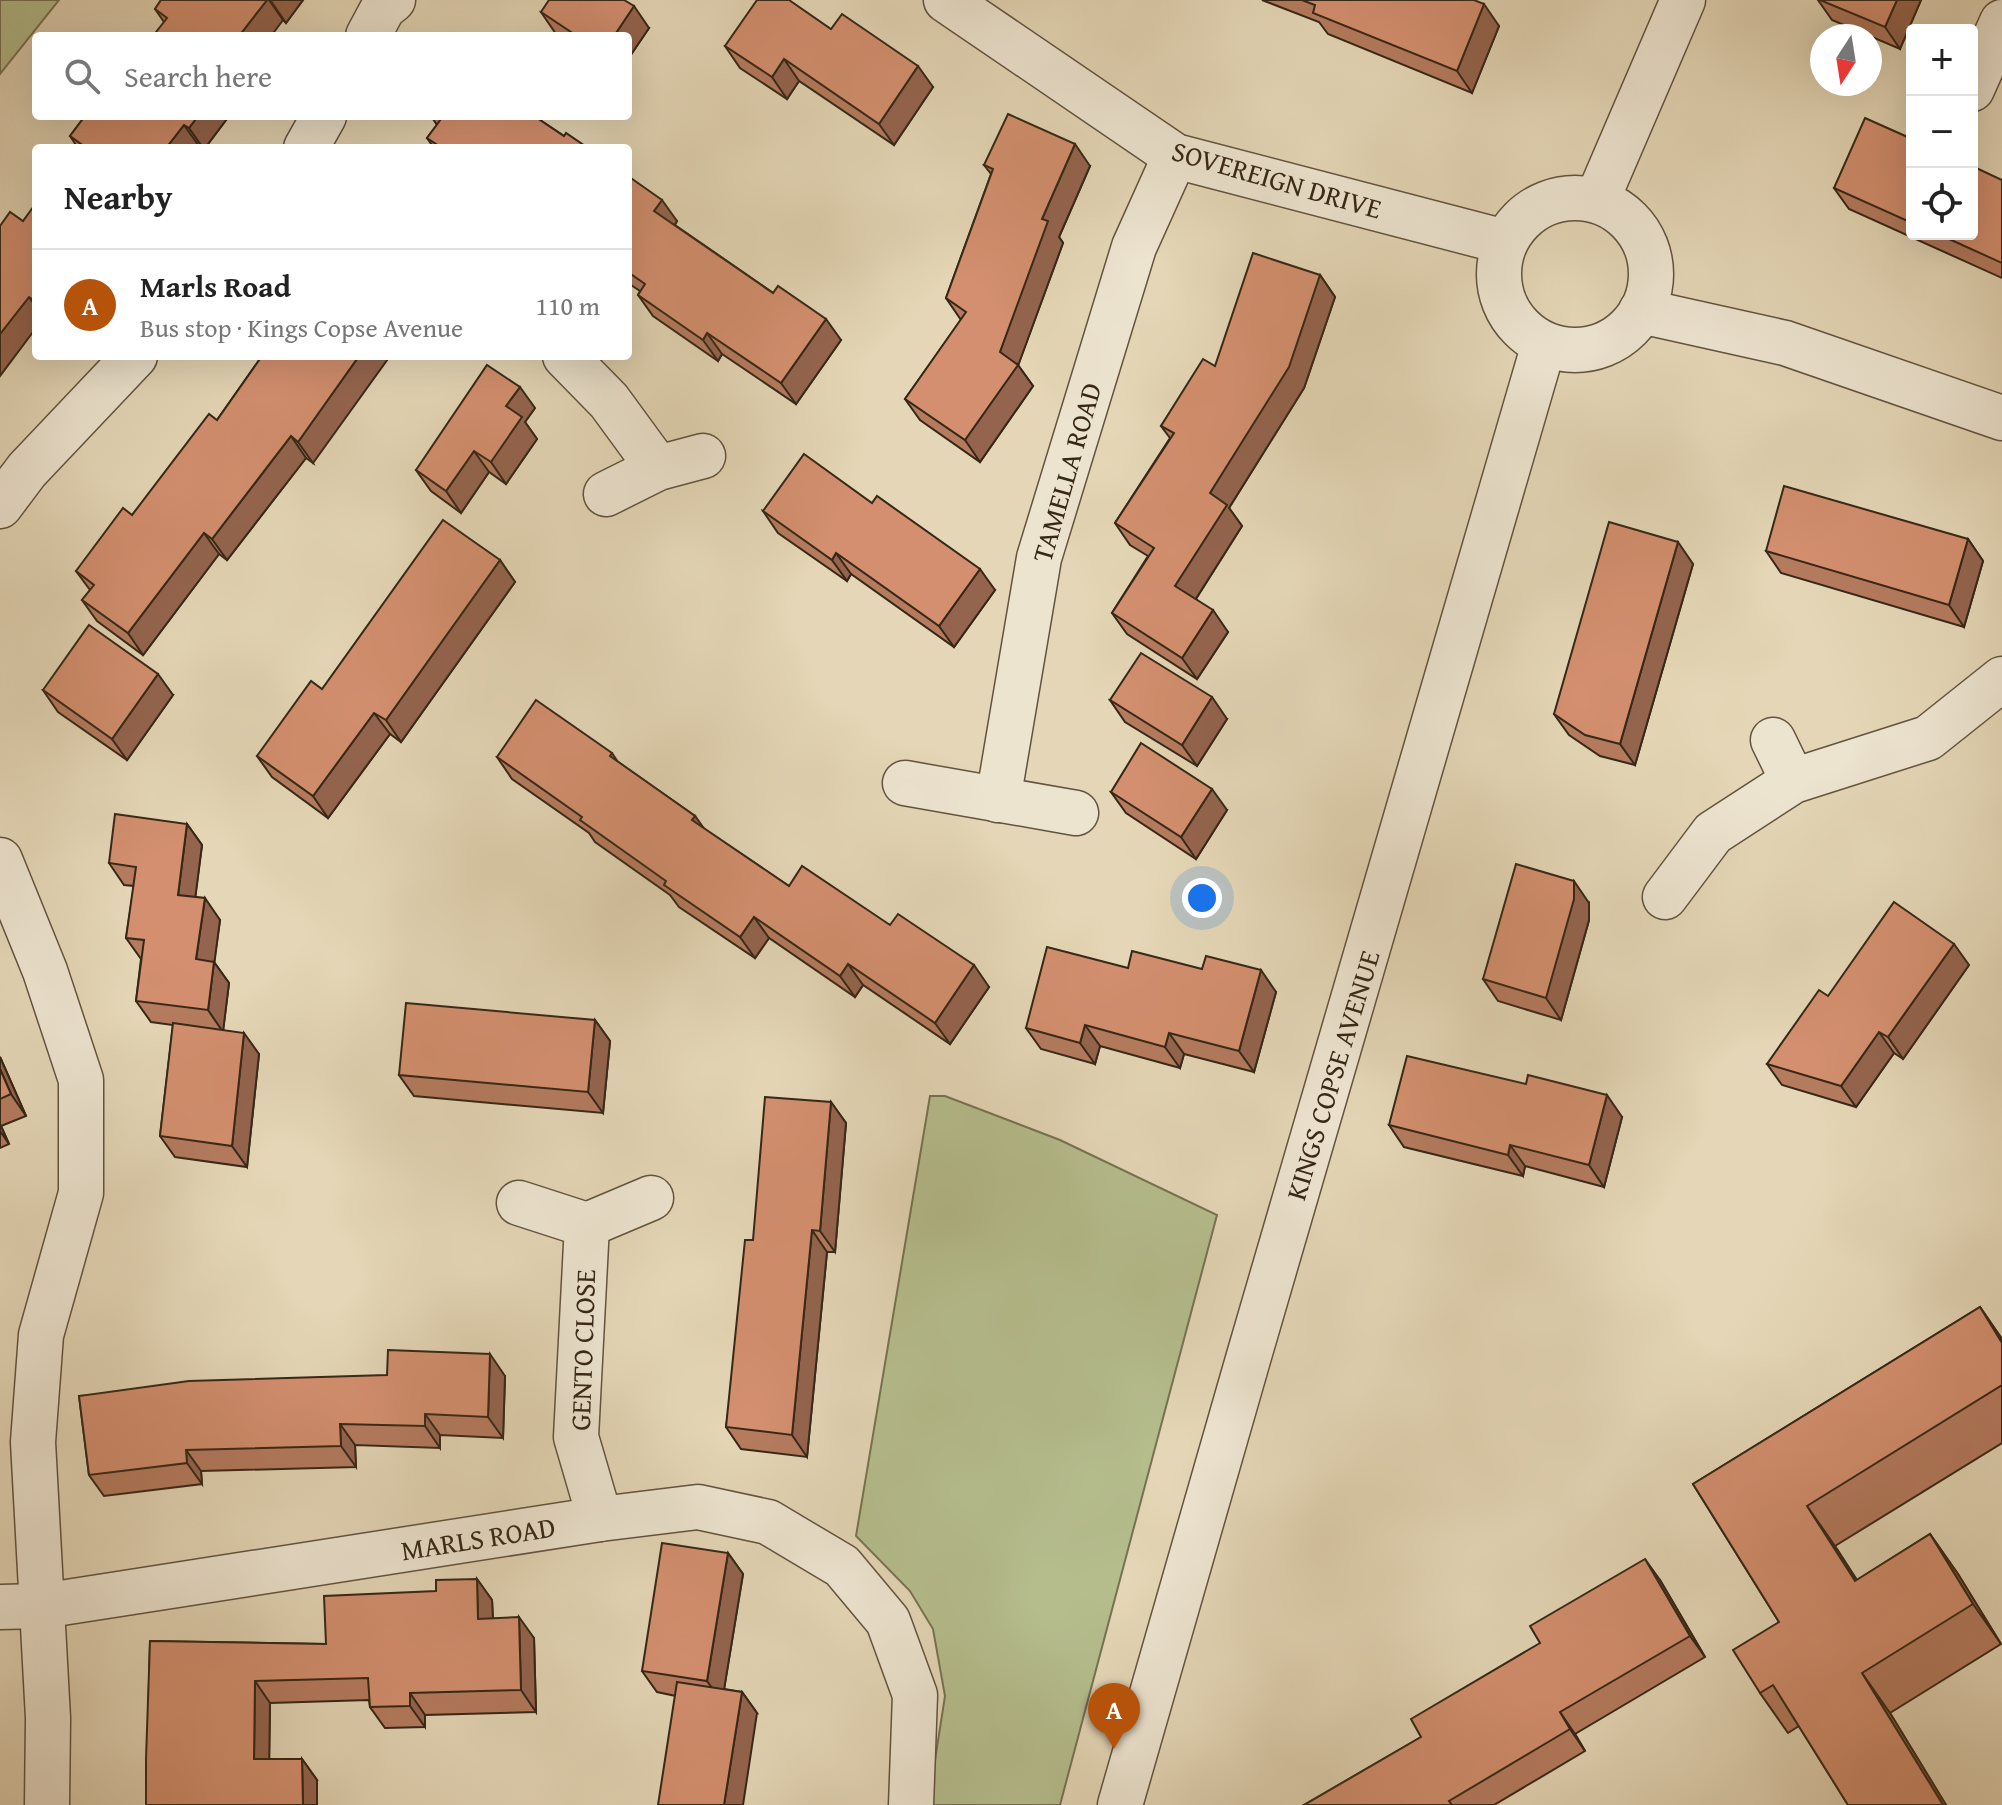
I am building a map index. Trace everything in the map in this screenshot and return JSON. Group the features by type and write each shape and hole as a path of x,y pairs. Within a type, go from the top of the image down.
{"street":[{"path":"370,32 383,8 393,0"},
{"name":"SOVEREIGN DRIVE","path":"946,0 1175,156 1505,242"},
{"path":"1597,200 1683,0"},
{"path":"1978,77 2000,32"},
{"path":"308,144 322,120"},
{"name":"TAMELLA ROAD","path":"998,800 1039,558 1134,247 1175,156"},
{"path":"1570,198 1597,200 1621,213 1640,233 1650,258 1651,286 1641,311 1628,329 1610,342 1588,349 1566,350 1544,344 1524,331 1508,312 1500,289 1499,265 1505,242 1521,219 1543,204 1570,198"},
{"path":"1641,311 1785,343 2002,418"},
{"name":"KINGS COPSE AVENUE","path":"1120,1805 1544,344"},
{"path":"0,506 27,470 131,360"},
{"path":"569,360 609,401 658,468"},
{"path":"606,494 658,468 703,456"},
{"path":"1665,897 1713,833 1793,781 1928,738 2002,679"},
{"path":"1773,740 1793,781"},
{"path":"905,783 1076,813"},
{"path":"0,860 45,971 81,1080 81,1193 41,1335 21,1606 48,1718 47,1805"},
{"path":"519,1203 587,1225 651,1198"},
{"name":"GENTO CLOSE","path":"587,1225 576,1437 600,1519"},
{"name":"MARLS ROAD","path":"21,1606 698,1507 768,1522 842,1566 888,1621 915,1695 911,1805"}],"green space":[{"path":"0,0 59,0 32,32 0,74"},
{"path":"930,1096 945,1096 1060,1140 1217,1215 1060,1805 928,1805 945,1696 933,1629 910,1591 856,1536"}],"building":[{"path":"161,0 267,0 242,32 156,32 167,18 155,9"},
{"path":"549,0 624,0 634,6 617,32 571,32 541,12"},
{"path":"757,0 789,0 831,29 842,14 918,66 879,124 784,59 772,77 725,46"},
{"path":"1302,0 1474,0 1484,4 1457,71 1313,13 1315,5"},
{"path":"1820,0 1897,0 1885,27"},
{"path":"1008,114 1075,144 1042,219 1048,221 1000,352 1018,365 965,440 905,399 966,312 946,298 993,169 984,165"},
{"path":"1865,118 1906,136 1906,220 1834,188"},
{"path":"82,120 195,120 189,128 184,125 169,144 81,144 70,136"},
{"path":"440,120 540,120 582,144 436,144 427,138"},
{"path":"1978,169 2002,180 2002,263 1951,240 1978,240"},
{"path":"632,179 662,200 654,211 773,293 778,286 826,319 781,383 707,333 703,340 638,295 645,284 632,275"},
{"path":"32,209 32,299 29,297 0,334 0,226 10,212 23,221"},
{"path":"1253,253 1320,275 1289,367 1210,493 1227,505 1175,586 1213,610 1182,658 1112,613 1154,548 1115,523 1174,433 1161,426 1203,359 1215,366"},
{"path":"259,360 356,360 298,442 291,436 212,539 204,533 128,633 82,600 94,585 76,571 123,508 132,515 209,414 217,420"},
{"path":"487,365 520,387 506,406 522,417 491,462 474,451 446,491 416,470"},
{"path":"804,454 872,503 877,496 980,569 939,626 836,553 832,560 763,511"},
{"path":"1784,486 1968,539 1949,605 1766,551"},
{"path":"443,520 500,560 386,720 374,713 313,796 257,756 311,681 322,689"},
{"path":"1609,522 1678,542 1620,744 1585,735 1554,714"},
{"path":"89,625 158,674 112,739 43,690"},
{"path":"1141,653 1212,697 1182,745 1110,700"},
{"path":"536,700 695,816 692,820 789,886 802,866 890,925 898,914 974,965 935,1023 848,964 840,976 754,917 740,937 664,885 666,881 497,757"},
{"path":"1141,743 1212,789 1181,837 1111,792"},
{"path":"115,814 187,824 178,895 205,898 196,959 214,962 208,1010 136,1001 144,940 126,938 136,867 109,863"},
{"path":"1516,864 1574,881 1574,899 1546,998 1483,979"},
{"path":"1894,902 1954,944 1888,1037 1879,1032 1841,1086 1767,1064 1819,990 1828,996"},
{"path":"1047,947 1128,968 1132,951 1202,969 1206,956 1261,970 1239,1051 1169,1033 1165,1047 1085,1025 1080,1043 1026,1028"},
{"path":"406,1003 595,1020 588,1092 399,1075"},
{"path":"173,1023 244,1033 232,1146 160,1136"},
{"path":"1407,1056 1526,1084 1528,1075 1607,1095 1589,1165 1510,1145 1508,1155 1389,1125"},
{"path":"0,1069 11,1094 0,1099"},
{"path":"765,1097 831,1102 820,1231 812,1230 792,1435 726,1427 745,1240 753,1240"},
{"path":"1980,1307 2002,1343 2002,1385 1807,1506 1855,1581 1930,1534 1973,1604 1862,1673 1943,1805 1848,1805 1773,1685 1760,1693 1733,1650 1779,1622 1693,1484"},
{"path":"388,1350 490,1354 488,1417 425,1414 425,1426 340,1424 341,1446 186,1450 187,1463 89,1475 79,1396 189,1381 387,1375"},
{"path":"662,1543 728,1553 707,1681 642,1671"},
{"path":"1645,1559 1690,1636 1560,1712 1570,1729 1449,1801 1452,1805 1304,1805 1421,1737 1411,1719 1540,1643 1530,1626"},
{"path":"477,1579 478,1619 519,1617 521,1690 410,1693 410,1706 370,1707 368,1678 255,1681 254,1759 302,1759 303,1805 146,1805 150,1641 326,1644 324,1596 436,1591 436,1580"},
{"path":"677,1682 742,1692 724,1805 658,1805"}],"place":[{"name":"Marls Road","path":"1114,1749"}]}
